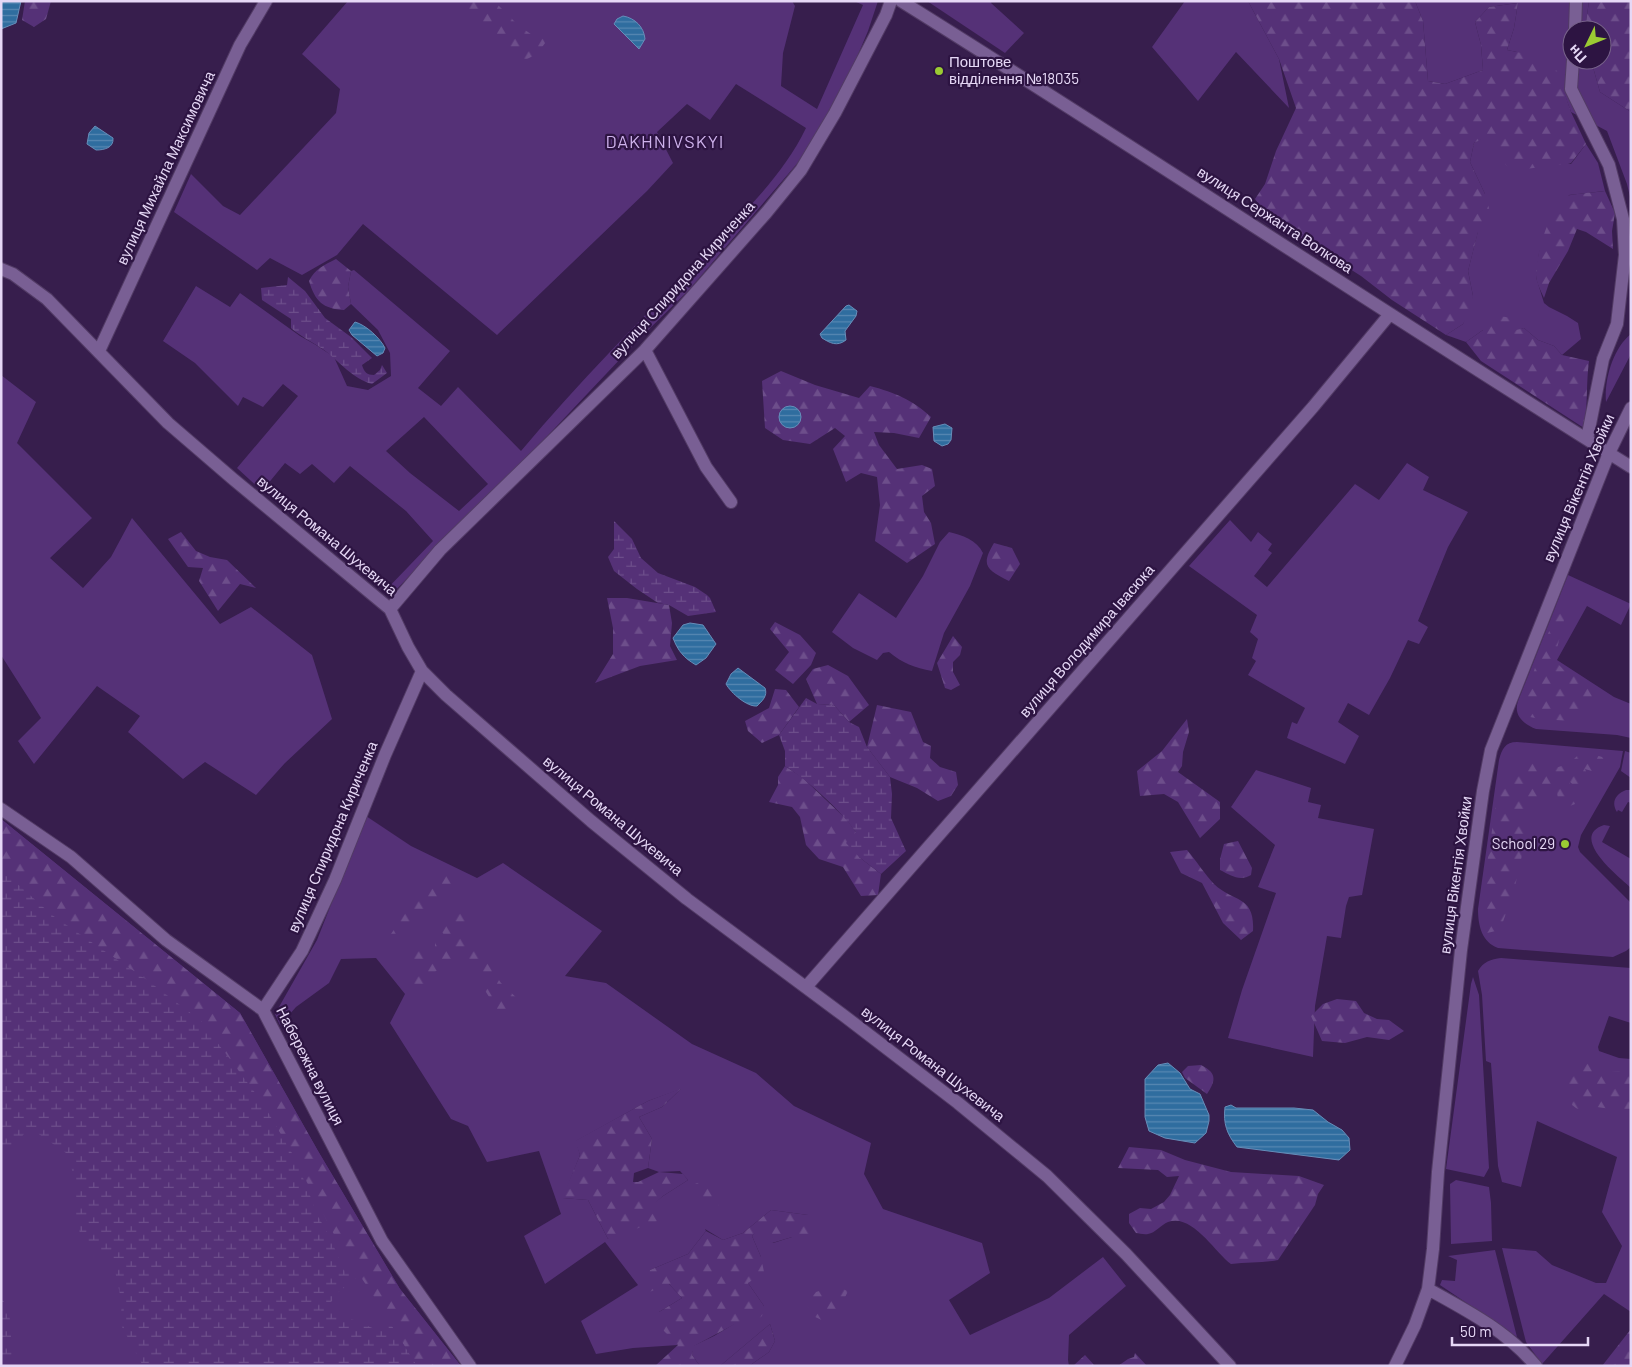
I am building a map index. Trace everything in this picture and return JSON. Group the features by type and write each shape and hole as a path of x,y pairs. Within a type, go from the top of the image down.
{"street":[{"name":"вулиця Михайла Максимовича","path":"99,351 240,45 266,1"},
{"name":"вулиця Спиридона Кириченка","path":"390,609 440,550 645,350 801,170 835,113 886,15 891,1"},
{"name":"вулиця Сержанта Волкова","path":"901,1 1631,466"},
{"path":"1576,1 1576,20"},
{"path":"1572,70 1571,89 1609,165 1623,219 1626,255 1616,324 1603,359 1588,440"},
{"name":"вулиця Романа Шухевича","path":"1,269 13,274 47,300 168,423 390,609 422,671 446,695 591,822 687,899 958,1103 1047,1176 1126,1254 1230,1366"},
{"name":"вулиця Володимира Івасюка","path":"806,987 1306,415 1390,314"},
{"path":"645,350 706,467 731,502"},
{"name":"вулиця Вікентія Хвойки","path":"1395,1366 1415,1325 1428,1288 1461,950 1483,791 1491,750 1609,453 1631,408"},
{"name":"вулиця Спиридона Кириченка","path":"263,1010 306,942 335,880 385,755 422,671"},
{"name":"Набережна вулиця","path":"1,809 70,857 166,940 263,1010 382,1242 470,1366"},
{"path":"1428,1288 1486,1322 1525,1353 1536,1366"}],"green space":[{"path":"25,1 51,1 46,19 34,27 22,20"},
{"path":"348,1 792,1 795,6 783,53 781,86 817,109 863,5 854,1 878,1 851,71 807,152 688,291 392,594 384,592 433,541 406,511 350,466 334,483 312,464 300,474 285,463 262,491 237,468 298,396 283,384 263,407 243,397 238,406 195,363 163,341 196,286 230,307 240,293 300,336 334,357 347,386 368,390 391,376 390,353 378,330 351,304 348,287 351,271 354,270 450,351 418,388 441,406 458,387 521,451 587,377 745,212 785,164 806,128 736,84 710,120 687,104 657,132 673,163 647,191 497,335 363,224 337,255 302,275 270,258 257,270 174,212 191,174 223,206 240,215 336,113 340,89 302,54","holes":["424,417 488,484 459,511 410,473 386,451"]},
{"path":"466,1 494,1 518,25 535,37 548,39 537,54 523,61 506,44 484,29 465,10"},
{"path":"927,1 992,1 991,3 1024,33 1005,53"},
{"path":"1185,1 1248,1 1279,59 1289,108 1236,52 1198,101 1152,47"},
{"path":"1248,1 1415,1 1423,21 1428,81 1445,84 1483,70 1481,45 1475,22 1489,7 1518,3 1514,28 1507,50 1537,56 1557,71 1571,112 1586,144 1571,163 1511,171 1484,138 1474,143 1470,162 1485,194 1492,219 1478,232 1468,271 1473,296 1472,308 1463,324 1446,335 1392,300 1361,276 1303,239 1271,222 1255,199 1265,184 1276,151 1296,108 1279,59"},
{"path":"1415,1 1589,1 1586,20 1562,20 1562,70 1594,70 1600,92 1631,112 1631,201 1627,184 1607,131 1571,112 1556,71 1517,52 1507,50 1514,28 1518,3 1489,7 1475,22 1481,45 1483,70 1445,84 1428,81 1423,21"},
{"path":"1589,1 1631,1 1631,112 1600,92 1594,70 1612,70 1612,20 1586,20"},
{"path":"1484,137 1571,164 1586,144 1598,163 1605,191 1569,195 1549,225 1539,253 1536,277 1544,303 1578,323 1581,339 1562,355 1554,346 1538,340 1524,328 1512,332 1483,330 1466,342 1446,335 1463,324 1473,296 1468,271 1485,194 1470,162 1474,143"},
{"path":"1605,191 1615,213 1612,231 1613,249 1586,232 1577,229 1568,251 1549,283 1544,298 1536,275 1538,256 1549,221 1560,202 1567,196"},
{"path":"336,259 351,271 348,287 351,304 344,310 331,308 321,303 314,294 309,281 317,270"},
{"path":"288,277 305,291 325,318 351,337 372,358 362,365 366,373 374,375 380,370 382,365 387,373 372,384 365,382 347,370 324,350 291,328 291,319 262,300 261,288 287,285"},
{"path":"1493,315 1512,318 1512,331 1524,328 1538,340 1554,346 1562,355 1589,361 1584,428 1481,361 1466,342 1483,330"},
{"path":"1631,334 1631,354 1606,402 1608,375 1611,365 1619,347"},
{"path":"781,371 815,385 859,398 870,386 910,401 931,417 919,438 894,433 874,432 879,445 897,469 922,465 932,469 935,486 922,496 924,512 931,523 935,544 907,563 875,541 880,505 877,477 861,473 846,482 833,449 845,436 835,428 810,444 783,440 765,428 762,381"},
{"path":"1,375 36,402 17,443 92,518 50,558 83,588 111,557 132,518 220,624 251,607 312,655 332,719 285,763 256,795 205,762 183,779 128,732 140,716 97,686 34,764 18,741 41,718 1,655"},
{"path":"1407,463 1429,477 1423,490 1468,512 1448,547 1418,621 1428,627 1419,644 1408,640 1390,678 1369,715 1348,703 1338,722 1359,736 1345,764 1287,738 1292,722 1297,724 1305,708 1248,675 1256,661 1252,658 1258,639 1250,632 1257,615 1189,566 1230,520 1251,542 1258,532 1272,544 1268,550 1272,553 1254,576 1267,587 1355,484 1379,500"},
{"path":"614,521 632,539 641,558 658,573 695,587 707,595 716,612 688,616 669,605 658,603 614,571 608,557 614,549"},
{"path":"181,532 196,551 210,557 227,560 256,588 240,584 218,611 199,581 203,568 188,567 168,539"},
{"path":"949,532 973,541 983,553 970,586 944,633 932,671 909,664 889,652 883,653 877,660 853,648 832,632 859,593 896,618 923,576 940,542"},
{"path":"994,543 1012,548 1020,564 1009,581 995,574 988,566 987,557"},
{"path":"1568,575 1631,604 1621,625 1587,606 1557,660 1614,697 1631,704 1631,738 1617,735 1536,729 1527,725 1518,715 1518,701"},
{"path":"607,598 627,598 669,605 672,623 670,646 677,660 640,666 595,683 613,654 613,628"},
{"path":"1558,611 1566,613 1554,660 1566,672 1592,685 1604,695 1572,721 1525,716 1533,675"},
{"path":"775,622 800,635 816,653 811,665 793,684 775,670 789,652 770,629"},
{"path":"953,636 962,647 960,655 953,662 953,672 960,685 951,690 945,688 937,663"},
{"path":"828,665 848,676 869,705 849,722 834,705 817,704 806,679 813,669"},
{"path":"775,689 786,690 799,707 779,735 762,743 748,731 745,721 769,708"},
{"path":"806,698 817,704 834,705 849,722 859,727 867,747 890,777 892,794 891,818 906,851 881,874 859,857 846,843 856,832 841,814 814,788 785,766 785,751 779,735"},
{"path":"877,705 911,712 923,742 931,746 930,758 940,767 956,772 958,785 951,796 938,801 917,788 890,777 867,747"},
{"path":"1187,719 1189,732 1183,752 1182,766 1178,772 1220,802 1220,819 1200,838 1178,802 1164,794 1140,796 1137,771 1162,751"},
{"path":"1517,742 1623,751 1620,767 1581,835 1578,847 1580,852 1631,903 1631,947 1626,951 1613,957 1498,948 1488,942 1482,933 1478,909 1499,760 1501,753 1507,745"},
{"path":"1582,751 1602,757 1607,764 1602,774 1585,769 1591,784 1581,792 1569,781 1575,804 1560,810 1556,787 1538,783 1541,805 1525,810 1528,828 1514,891 1500,930 1487,933 1482,922 1485,878 1500,776 1510,775 1524,759 1551,769 1569,764"},
{"path":"1625,751 1631,753 1631,778 1621,771"},
{"path":"785,766 803,778 847,820 856,832 859,857 881,874 878,895 861,896 843,867 819,859 806,845 800,817 792,807 769,802 778,785 778,777"},
{"path":"1256,770 1311,788 1308,802 1321,805 1318,818 1374,829 1362,895 1349,897 1341,938 1327,936 1315,1006 1313,1057 1228,1038 1242,990 1276,893 1258,887 1275,845 1231,807"},
{"path":"1626,790 1631,790 1631,803 1628,802 1622,812 1618,810 1617,812 1614,805 1615,799"},
{"path":"366,816 411,846 477,878 503,863 602,931 565,976 606,983 692,1044 756,1073 794,1106 871,1143 864,1174 883,1209 982,1243 990,1273 949,1300 970,1335 1049,1298 1103,1257 1126,1286 1069,1335 1069,1366 749,1366 769,1352 775,1341 770,1324 720,1366 700,1366 692,1355 693,1346 714,1336 764,1306 748,1283 761,1257 752,1236 757,1231 773,1243 792,1237 808,1215 771,1210 743,1233 723,1240 705,1229 706,1231 688,1254 650,1270 669,1284 682,1298 659,1312 678,1345 633,1348 596,1354 581,1321 638,1285 605,1242 545,1284 524,1236 561,1214 539,1151 487,1162 468,1126 451,1119 390,1023 405,994 376,958 341,959 329,983 296,1007 280,1025 275,1014 317,940","holes":["681,1089 662,1107 639,1117 652,1139 648,1168 659,1172 680,1171 688,1180 663,1196 608,1239 588,1200 563,1198 580,1155 576,1141 648,1101"]},
{"path":"1,819 240,1013 318,1151 400,1289 461,1366 1,1366"},
{"path":"1,819 240,1013 318,1151 400,1289 461,1366 417,1366 341,1248 298,1165 262,1102 201,1021 151,983 52,915 1,869"},
{"path":"1604,825 1610,826 1602,842 1631,859 1631,888 1608,866 1594,847 1591,838 1594,831"},
{"path":"1238,841 1252,868 1251,875 1243,878 1235,877 1220,870 1220,859 1224,844"},
{"path":"1187,850 1214,884 1242,901 1251,911 1253,931 1241,940 1223,923 1202,883 1181,873 1170,852"},
{"path":"451,867 454,894 412,928 391,940 391,934 406,912 423,895 436,876"},
{"path":"1,869 52,915 151,983 201,1021 262,1102 296,1160 318,1216 345,1272 360,1275 336,1294 330,1304 340,1321 349,1318 377,1330 390,1323 417,1366 143,1366 120,1323 122,1304 113,1261 84,1244 74,1216 75,1185 69,1155 30,1128 1,1158"},
{"path":"462,912 473,926 465,930 501,983 522,1003 520,1011 501,1016 461,952 447,965 433,973 423,1001 412,980 409,958 417,950 435,950 435,940 448,939 440,930 445,919"},
{"path":"1501,958 1631,968 1631,1023 1609,1016 1598,1047 1599,1051 1619,1058 1631,1059 1631,1312 1604,1294 1542,1364 1526,1342 1502,1248 1536,1251 1552,1265 1596,1283 1606,1283 1622,1246 1602,1212 1617,1157 1537,1121 1521,1187 1502,1182 1498,1166 1491,1063 1486,1061 1482,995 1478,971 1482,965"},
{"path":"1473,977 1479,995 1489,1168 1484,1177 1446,1169"},
{"path":"1337,999 1356,1001 1364,1013 1377,1019 1389,1020 1404,1031 1389,1040 1367,1037 1345,1043 1322,1041 1311,1016 1323,1004"},
{"path":"1588,1061 1595,1062 1611,1072 1621,1071 1631,1065 1631,1112 1597,1107 1584,1114 1572,1105 1570,1092 1565,1084 1565,1077 1569,1072"},
{"path":"1201,1065 1210,1071 1213,1077 1212,1085 1207,1094 1185,1078 1182,1072 1188,1066"},
{"path":"682,1088 662,1107 639,1117 652,1139 648,1168 634,1173 633,1182 638,1182 659,1172 683,1174 688,1180 654,1204 658,1221 608,1239 588,1200 562,1198 580,1155 575,1141 648,1101"},
{"path":"1129,1147 1161,1150 1185,1160 1231,1172 1299,1176 1324,1185 1318,1194 1315,1205 1278,1260 1231,1264 1202,1235 1186,1223 1168,1222 1151,1233 1136,1233 1129,1223 1129,1214 1140,1208 1151,1209 1164,1202 1170,1195 1179,1176 1167,1177 1158,1170 1118,1168"},
{"path":"704,1180 714,1184 719,1205 708,1213 693,1192 695,1184"},
{"path":"1456,1180 1489,1187 1492,1241 1451,1244 1450,1184"},
{"path":"771,1210 808,1215 811,1236 792,1237 772,1243 757,1232 752,1236 761,1257 764,1272 748,1283 764,1306 762,1316 747,1327 735,1324 694,1346 692,1355 700,1366 655,1366 678,1345 658,1325 659,1312 682,1298 669,1284 647,1293 650,1270 688,1254 706,1231 723,1240 743,1233"},
{"path":"1495,1250 1517,1337 1440,1285 1442,1280 1455,1281 1457,1260 1448,1256"},
{"path":"835,1286 848,1291 838,1312 824,1321 813,1316 806,1303 816,1292"},
{"path":"1,1298 9,1308 13,1366 1,1366"},
{"path":"770,1324 775,1341 769,1352 749,1366 720,1366"},
{"path":"1631,1329 1631,1366 1602,1366"},
{"path":"1135,1353 1147,1366 1118,1366 1134,1357"},
{"path":"1085,1355 1095,1366 1073,1366"}],"water":[{"path":"1,1 21,1 16,23 1,29"},
{"path":"623,16 635,21 643,31 645,39 639,49 614,24 617,19"},
{"path":"95,126 113,138 112,144 108,148 96,150 87,144 89,133"},
{"path":"849,305 857,311 856,316 845,331 846,340 837,344 822,338 820,334"},
{"path":"355,322 364,326 376,336 385,348 383,353 377,356 352,335 349,330"},
{"path":"790,406 800,413 801,417 794,427 790,428 780,421 779,417 786,407"},
{"path":"945,424 952,428 951,440 948,444 942,446 934,441 933,427"},
{"path":"690,623 703,625 716,644 706,658 696,665 682,654 673,638 683,625"},
{"path":"738,668 765,688 765,696 757,706 753,706 740,699 726,684 731,674"},
{"path":"1168,1063 1180,1073 1190,1089 1200,1094 1209,1115 1206,1133 1195,1143 1165,1138 1149,1131 1145,1117 1145,1079 1158,1065"},
{"path":"1231,1105 1236,1108 1294,1108 1313,1110 1342,1130 1349,1138 1350,1150 1339,1160 1237,1147 1228,1133 1225,1124 1225,1107"}],"place":[{"name":"Поштове відділення №18035","path":"939,71"},
{"name":"School 29","path":"1565,844"}],"district":[{"name":"DAKHNIVSKYI","path":"665,142"}]}
